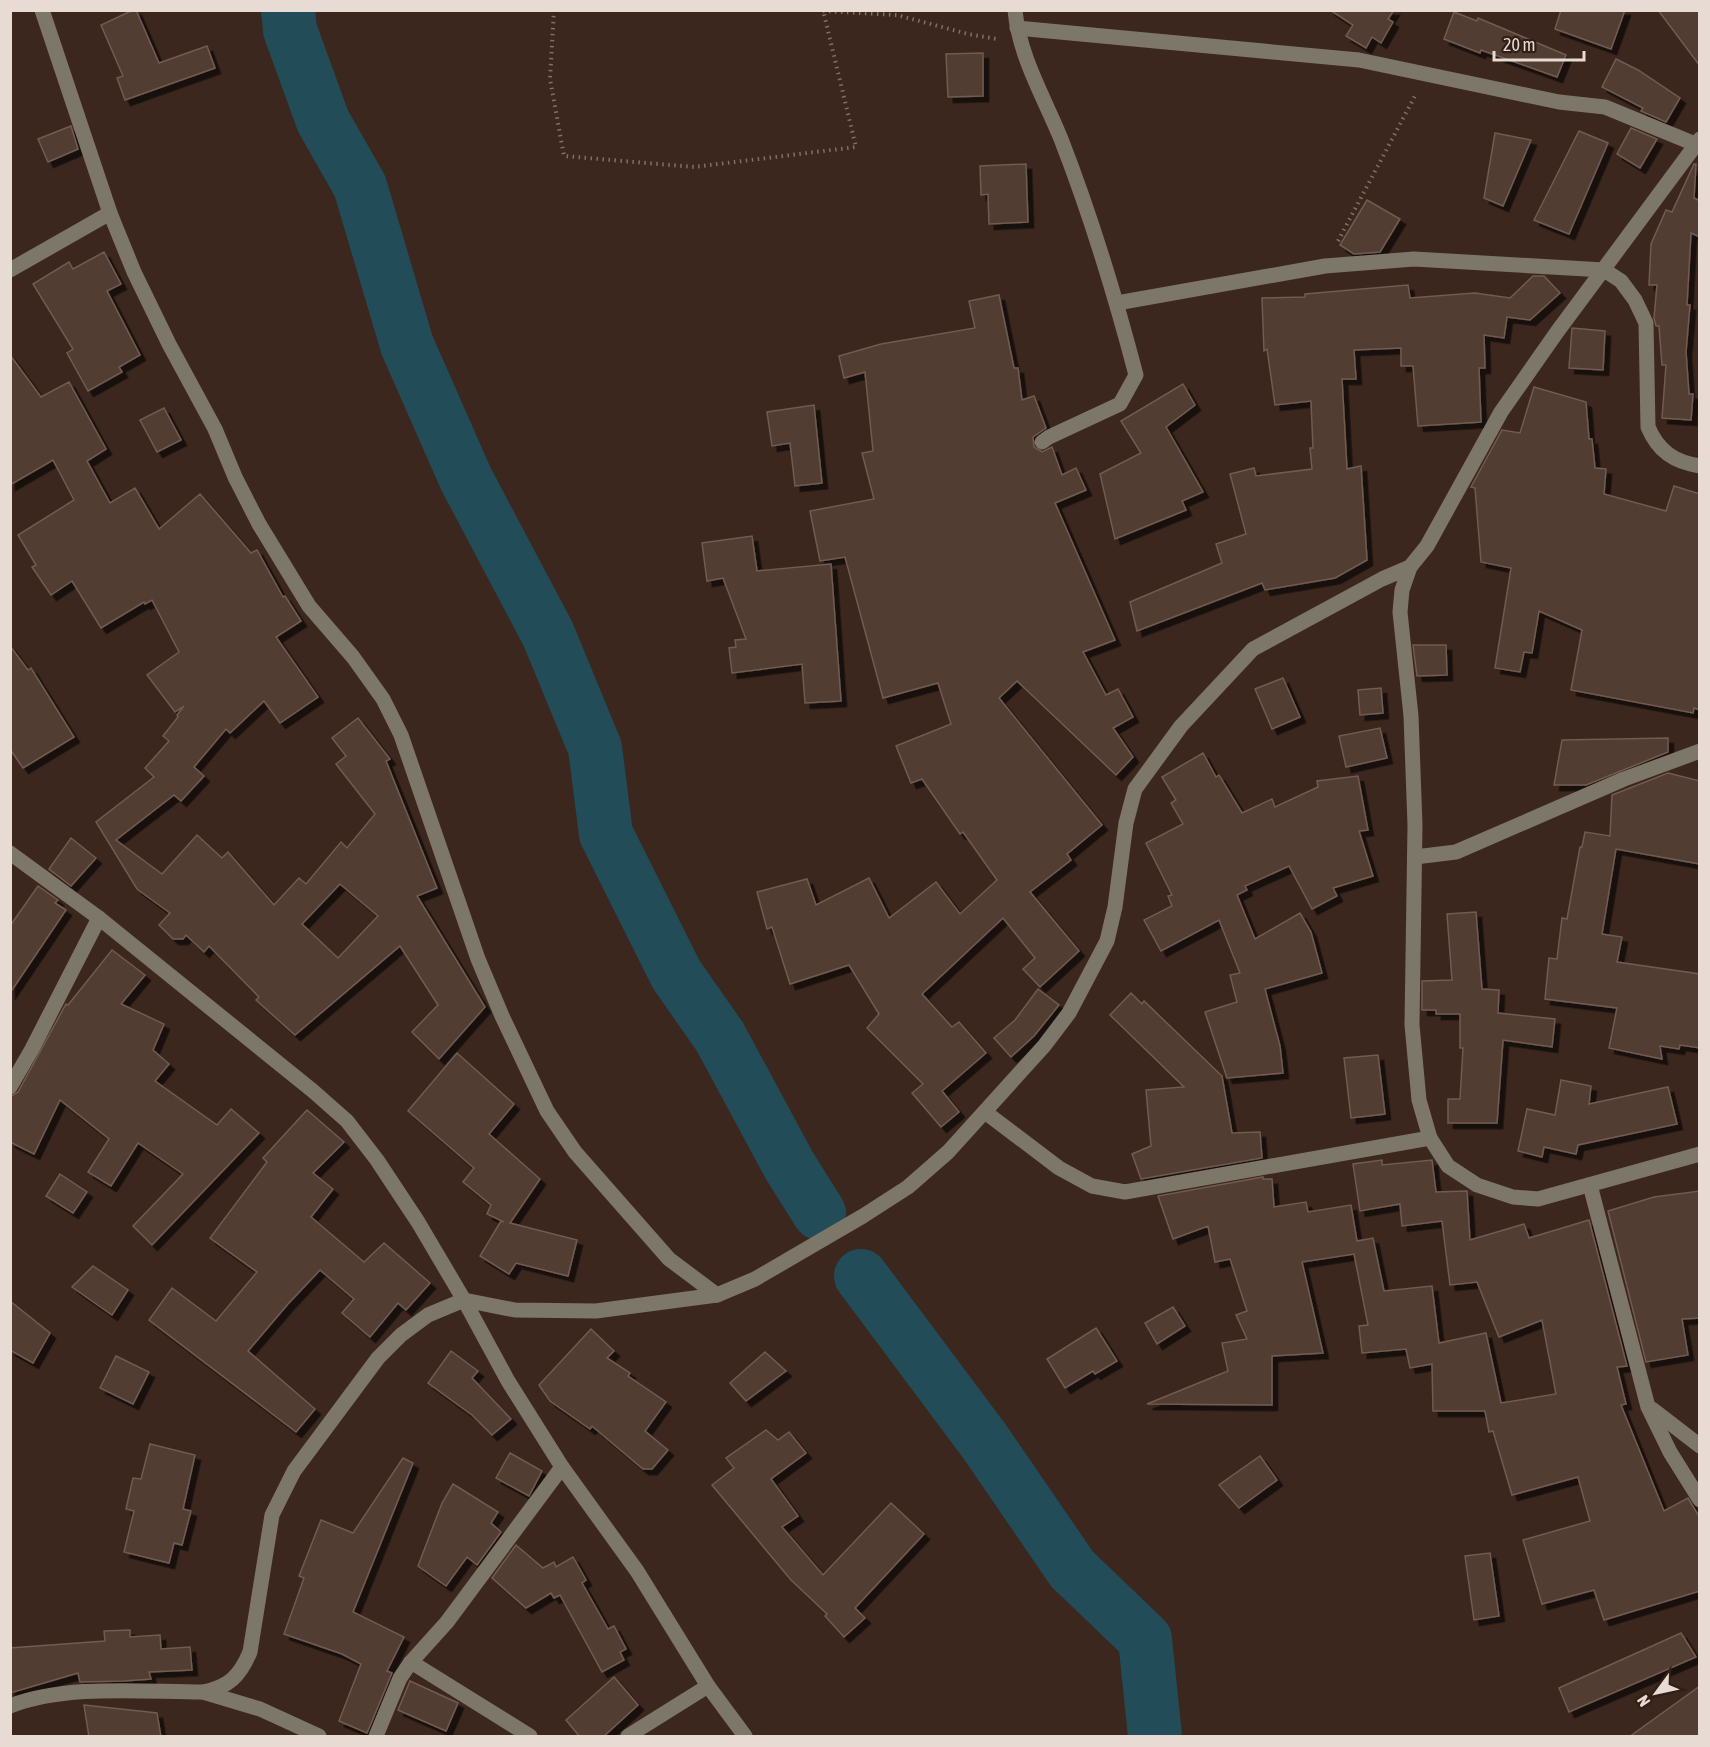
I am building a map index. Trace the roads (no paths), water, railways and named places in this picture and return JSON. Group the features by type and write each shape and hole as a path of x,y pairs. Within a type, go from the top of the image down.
{"street":[{"path":"42,10 110,213 134,272 169,344 215,429 235,477 259,524 309,606 353,657 383,699 401,735 478,959 547,1111 575,1152 669,1259 717,1295"},
{"path":"1015,10 1024,53 1061,140 1117,303 1136,375 1120,404 1042,442"},
{"path":"1017,28 1359,60 1559,102 1605,107 1697,142 1501,412 1427,546 1410,567 1402,590 1400,612 1411,716 1415,857 1412,1025 1419,1100 1430,1138 1448,1166 1477,1185 1514,1197 1538,1199 1700,1154"},
{"path":"10,270 110,213"},
{"path":"1117,303 1325,266 1414,259 1604,270 1621,281 1635,300 1646,323 1648,427 1653,441 1663,452 1675,459 1700,466"},
{"path":"10,1706 31,1698 61,1693 203,1692 217,1689 233,1680 243,1668 250,1652 272,1515 294,1471 378,1358 393,1342 428,1315 464,1300 515,1310 596,1311 717,1295 792,1259 908,1187 948,1152 1044,1046 1069,1013 1107,941 1115,907 1126,823 1135,789 1181,726 1253,649 1382,579 1410,567"},
{"path":"1415,857 1456,852 1624,780 1700,751"},
{"path":"10,853 99,918 347,1121 377,1160 406,1204 464,1300 508,1381 562,1467 637,1571 708,1686 745,1737"},
{"path":"10,1087 99,918"},
{"path":"985,1112 1059,1168 1092,1186 1125,1192 1430,1138"},
{"path":"1590,1185 1648,1407 1670,1452 1700,1500"},
{"path":"1648,1407 1700,1446"},
{"path":"376,1737 400,1678 411,1662 447,1622 562,1467"},
{"path":"411,1662 530,1737"},
{"path":"628,1737 708,1686"},
{"path":"203,1692 260,1709 319,1737"}],"waterway":[{"path":"288,10 290,30 323,121 360,186 407,345 466,479 548,634 595,748 606,834 676,974 720,1037 789,1165 819,1213"},
{"path":"861,1276 985,1442 1072,1569 1145,1639 1155,1736"}]}
